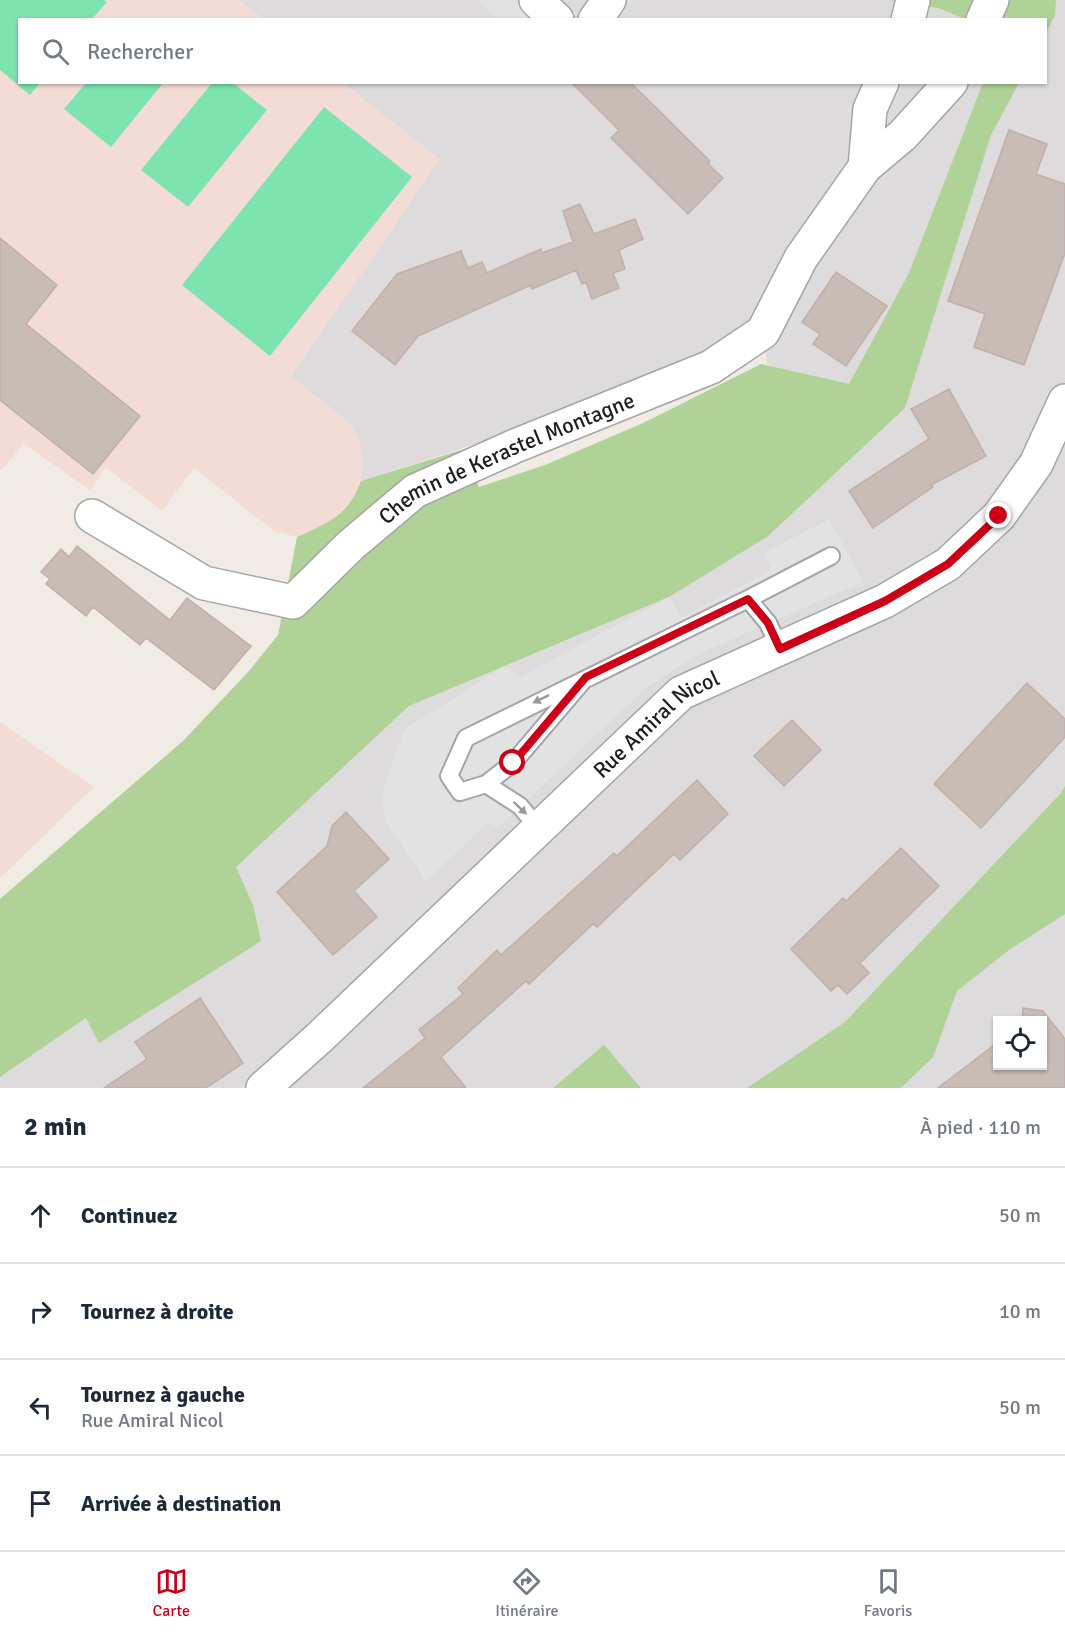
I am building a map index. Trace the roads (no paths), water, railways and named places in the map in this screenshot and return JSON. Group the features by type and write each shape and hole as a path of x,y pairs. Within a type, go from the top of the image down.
{"street":[{"path":"536,0 555,18"},
{"path":"596,18 609,0"},
{"path":"908,18 913,0"},
{"path":"984,18 992,0"},
{"path":"865,167 870,109 881,84"},
{"path":"865,167 903,135 949,84"},
{"name":"Chemin de Kerastel Montagne","path":"92,516 204,583 293,602 351,545 415,491 515,446 711,367 764,332 801,258 865,167"},
{"name":"Rue Amiral Nicol","path":"263,1088 319,1038 681,693 885,601 948,564 999,516 1036,464 1065,401"}],"lane":[{"path":"586,677 513,763 486,784 460,792 449,776 466,738 586,677 748,599 831,556"},
{"path":"748,599 768,623 780,649"},
{"path":"486,784 520,806 538,828"}]}
